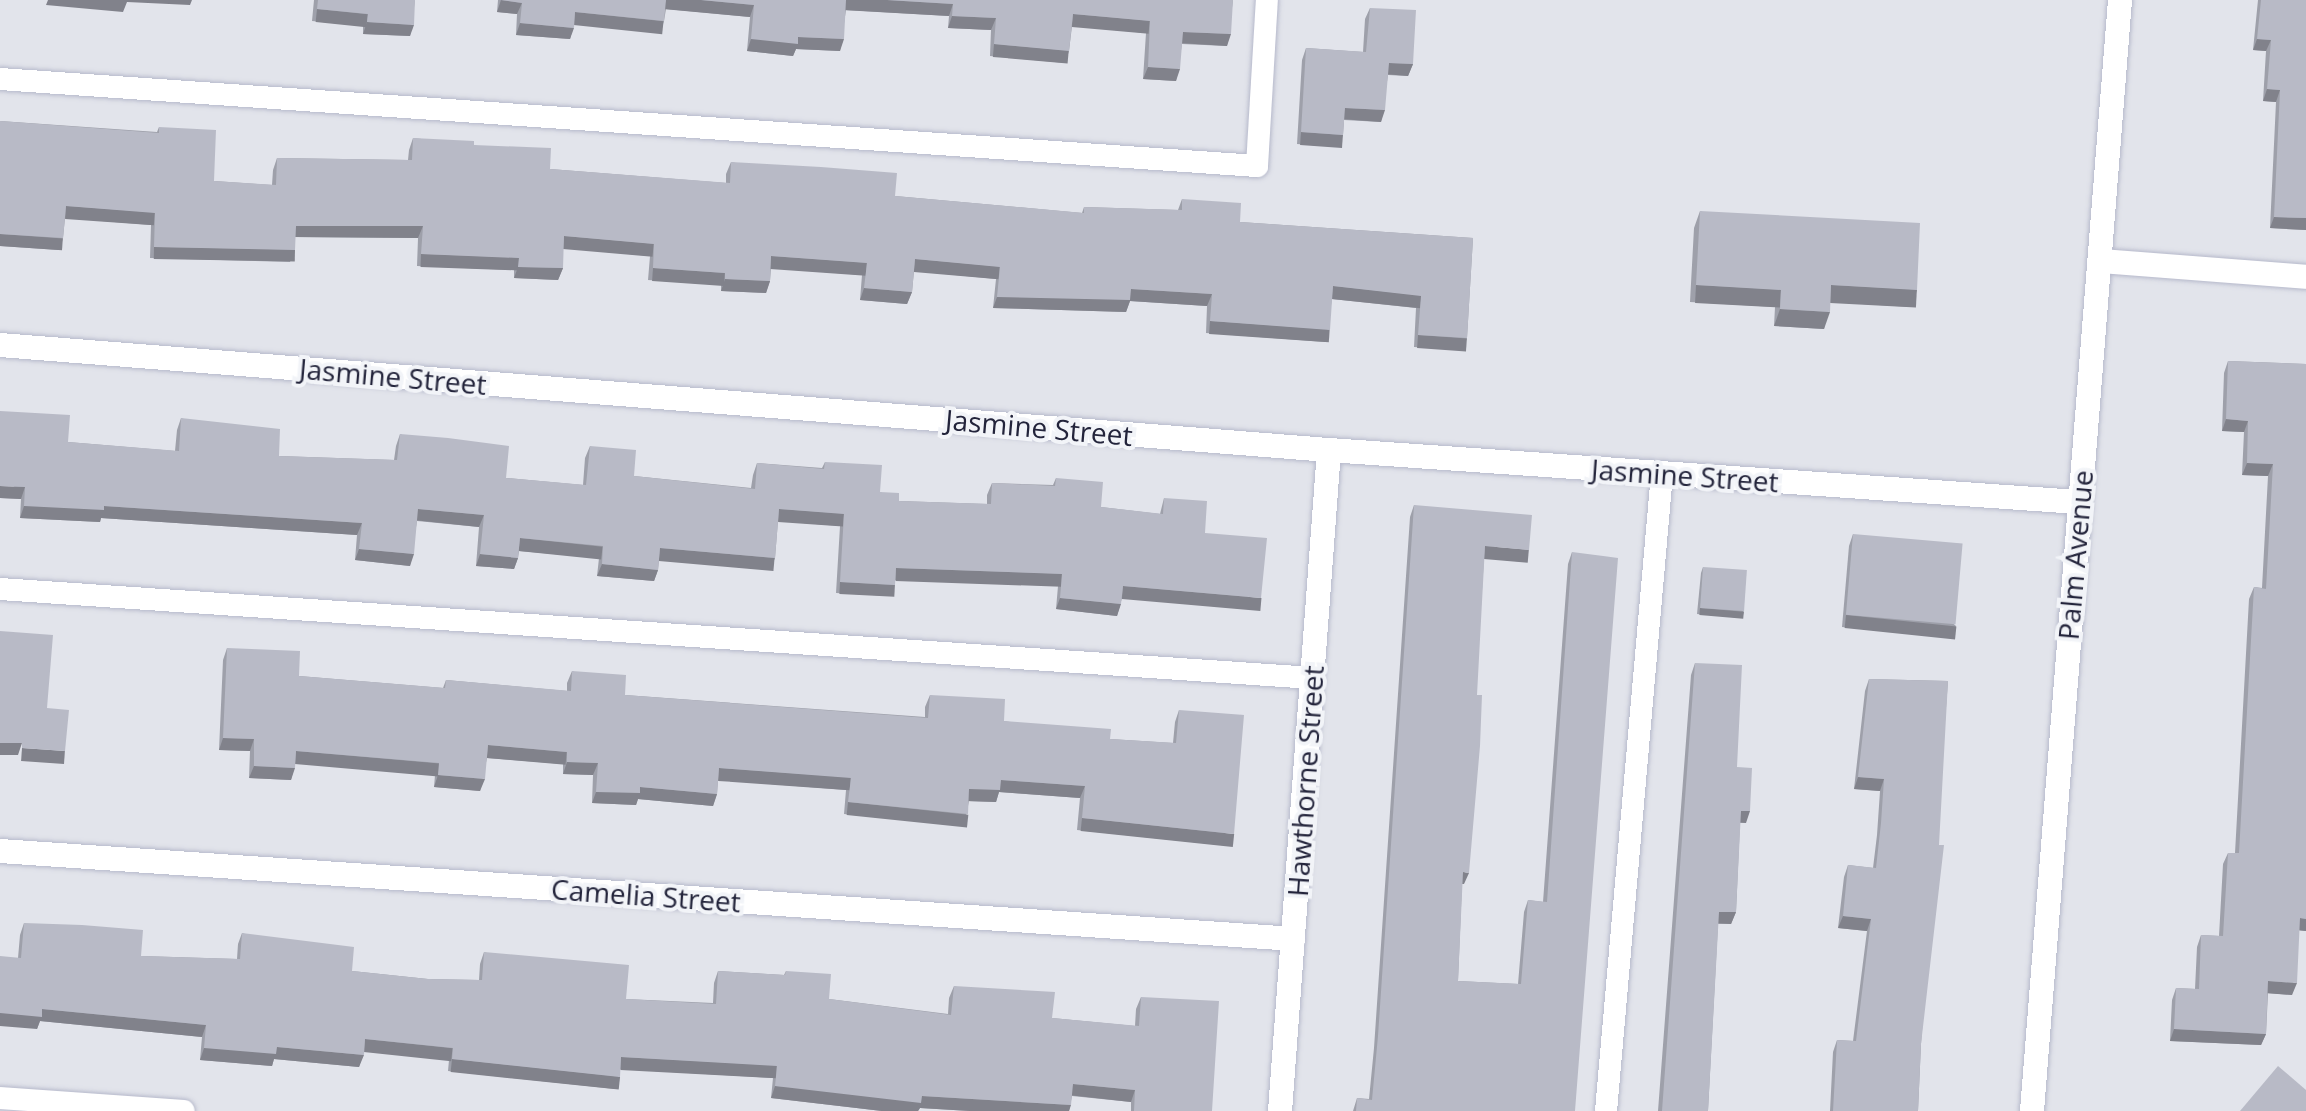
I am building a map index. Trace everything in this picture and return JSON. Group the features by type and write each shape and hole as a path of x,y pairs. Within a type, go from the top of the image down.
{"street":[{"name":"Palm Avenue","path":"2032,1111 2120,0"},
{"path":"2100,261 2306,277"},
{"name":"Jasmine Street","path":"0,345 1329,450 2079,502"},
{"name":"Hawthorne Street","path":"1280,1111 1329,450"},
{"name":"Camelia Street","path":"0,851 1293,939"}],"lane":[{"path":"0,79 1257,166 1267,0"},
{"path":"1606,1111 1662,474"},
{"path":"0,589 1312,678"},
{"path":"0,1098 184,1111"}],"building":[{"path":"318,0 415,0 414,25 367,22 368,14 317,9"},
{"path":"501,0 666,0 664,21 575,12 574,28 520,23 522,3"},
{"path":"701,0 846,0 844,39 798,37 798,44 751,39 754,5"},
{"path":"887,0 1233,0 1231,34 1183,32 1180,69 1148,67 1150,21 1073,14 1069,51 994,44 996,18 952,16 953,4"},
{"path":"2261,0 2306,0 2306,218 2274,217 2280,90 2267,89 2271,40 2257,39"},
{"path":"1370,8 1416,10 1413,64 1389,63 1385,110 1345,108 1343,135 1301,132 1306,48 1366,52"},
{"path":"0,121 159,133 159,127 216,130 214,181 276,185 277,158 412,160 413,138 474,141 474,145 551,148 550,169 730,183 731,162 897,173 895,196 1084,213 1084,207 1182,210 1182,199 1241,203 1240,222 1473,238 1467,338 1418,335 1421,296 1333,286 1330,330 1210,321 1212,294 1131,289 1130,300 997,297 1000,267 915,259 912,292 864,288 867,263 771,256 770,281 725,279 725,273 653,268 654,244 564,236 563,268 518,267 519,258 421,254 423,226 296,226 295,250 154,247 155,213 66,206 63,238 0,234"},
{"path":"1700,211 1920,223 1917,290 1831,285 1830,312 1780,309 1781,290 1696,285"},
{"path":"2228,361 2306,364 2306,919 2300,918 2297,983 2268,981 2266,1034 2174,1029 2176,988 2199,989 2201,935 2223,936 2228,853 2239,853 2254,587 2266,589 2273,464 2247,463 2248,421 2226,419"},
{"path":"0,411 70,415 68,442 179,451 181,418 280,429 279,456 397,460 400,434 448,438 509,446 506,478 586,485 590,446 636,450 634,476 755,489 757,463 824,469 825,462 882,465 880,492 899,493 899,501 991,504 992,483 1055,486 1056,478 1103,482 1101,507 1163,514 1164,498 1207,501 1205,533 1267,538 1261,598 1123,586 1121,604 1060,598 1062,574 896,568 895,585 840,582 844,514 779,509 775,558 660,548 658,570 602,564 603,546 520,538 518,558 480,554 484,515 418,509 414,554 359,549 362,523 104,506 104,510 24,506 25,487 0,486"},
{"path":"1414,505 1532,515 1529,550 1485,546 1477,695 1482,695 1480,746 1469,873 1463,872 1458,981 1521,984 1528,900 1547,902 1572,552 1618,558 1575,1111 1356,1111 1357,1098 1372,1100"},
{"path":"1853,534 1963,544 1956,624 1846,615"},
{"path":"1703,567 1747,570 1744,611 1700,608"},
{"path":"0,631 53,635 47,708 69,710 65,751 22,748 22,743 0,743"},
{"path":"227,648 300,651 299,676 445,688 446,680 571,691 572,671 626,675 625,695 928,718 930,695 1005,699 1004,721 1111,729 1110,739 1176,743 1179,710 1244,715 1234,834 1082,818 1085,786 1001,780 1000,790 969,789 968,814 848,802 851,778 719,768 717,794 640,787 640,793 596,792 598,763 567,762 567,752 488,745 485,779 438,775 439,763 296,751 295,768 254,766 254,739 223,738"},
{"path":"1695,663 1742,665 1737,767 1752,768 1750,811 1741,811 1736,912 1719,912 1708,1111 1662,1111"},
{"path":"1869,679 1948,681 1939,845 1944,845 1921,1044 1918,1111 1833,1111 1837,1040 1856,1041 1871,919 1843,916 1848,865 1876,868 1881,823 1884,779 1858,777"},
{"path":"24,923 143,930 141,956 240,959 242,933 354,947 352,971 428,979 482,980 484,952 629,965 626,999 716,1004 718,971 785,975 786,971 831,974 829,999 951,1015 954,986 1055,992 1052,1018 1139,1026 1141,997 1219,1001 1212,1111 1134,1111 1135,1090 1073,1084 1071,1105 922,1096 921,1103 775,1086 777,1066 621,1057 620,1077 452,1059 453,1048 365,1039 364,1055 277,1047 276,1054 204,1048 206,1025 42,1009 42,1017 0,1013 0,956 21,958"},
{"path":"2278,1066 2306,1090 2306,1111 2240,1111"}]}
